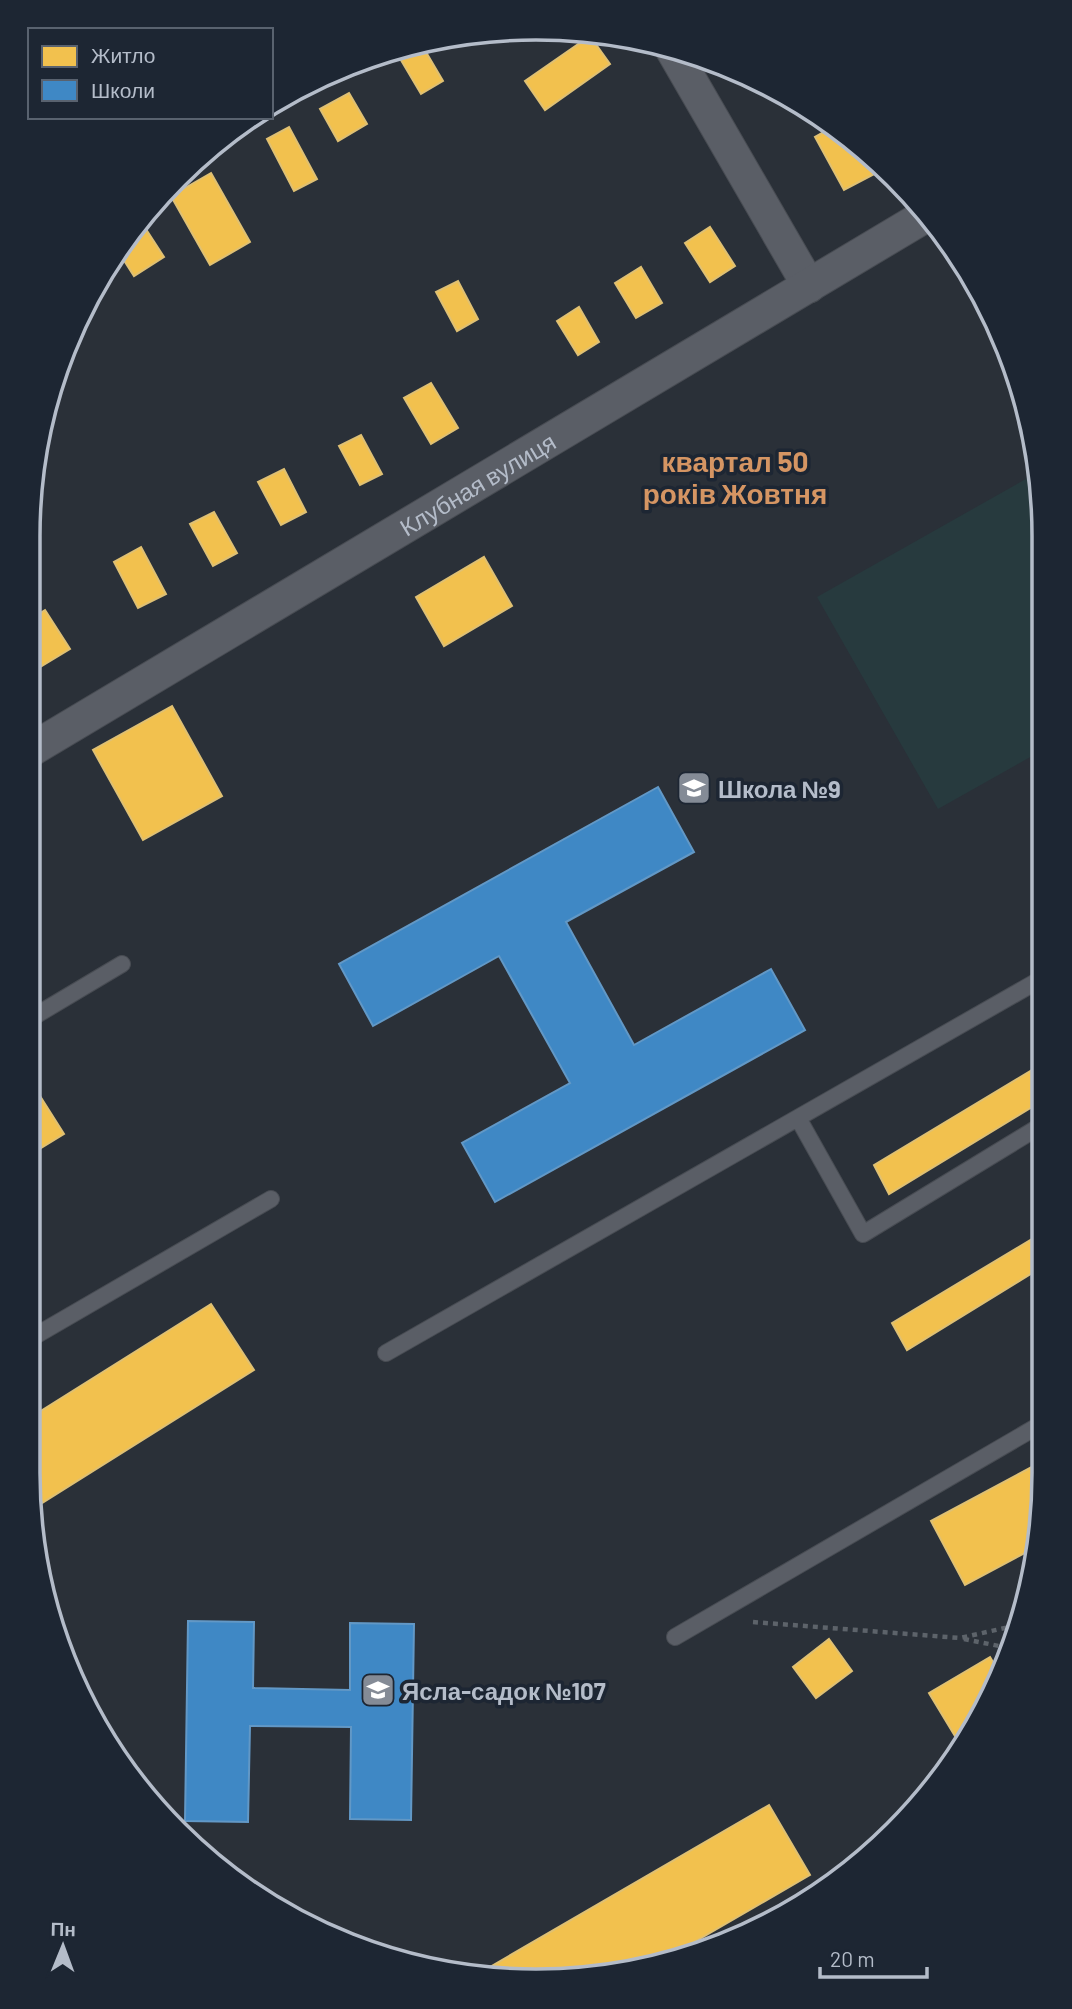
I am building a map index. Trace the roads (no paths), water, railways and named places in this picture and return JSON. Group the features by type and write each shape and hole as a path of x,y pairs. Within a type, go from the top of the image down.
{"street":[{"path":"680,62 809,286"},
{"name":"Клубная вулиця","path":"40,744 918,220"}],"lane":[{"path":"40,1013 122,964"},
{"path":"386,1353 1032,984"},
{"path":"798,1118 863,1234 1032,1131"},
{"path":"40,1333 271,1199"},
{"path":"675,1637 1032,1429"}],"place":[{"name":"Школа №9","path":"694,788"},
{"name":"Ясла-садок №107","path":"378,1690"}],"district":[{"name":"квартал 50 років Жовтня","path":"735,477"}]}
